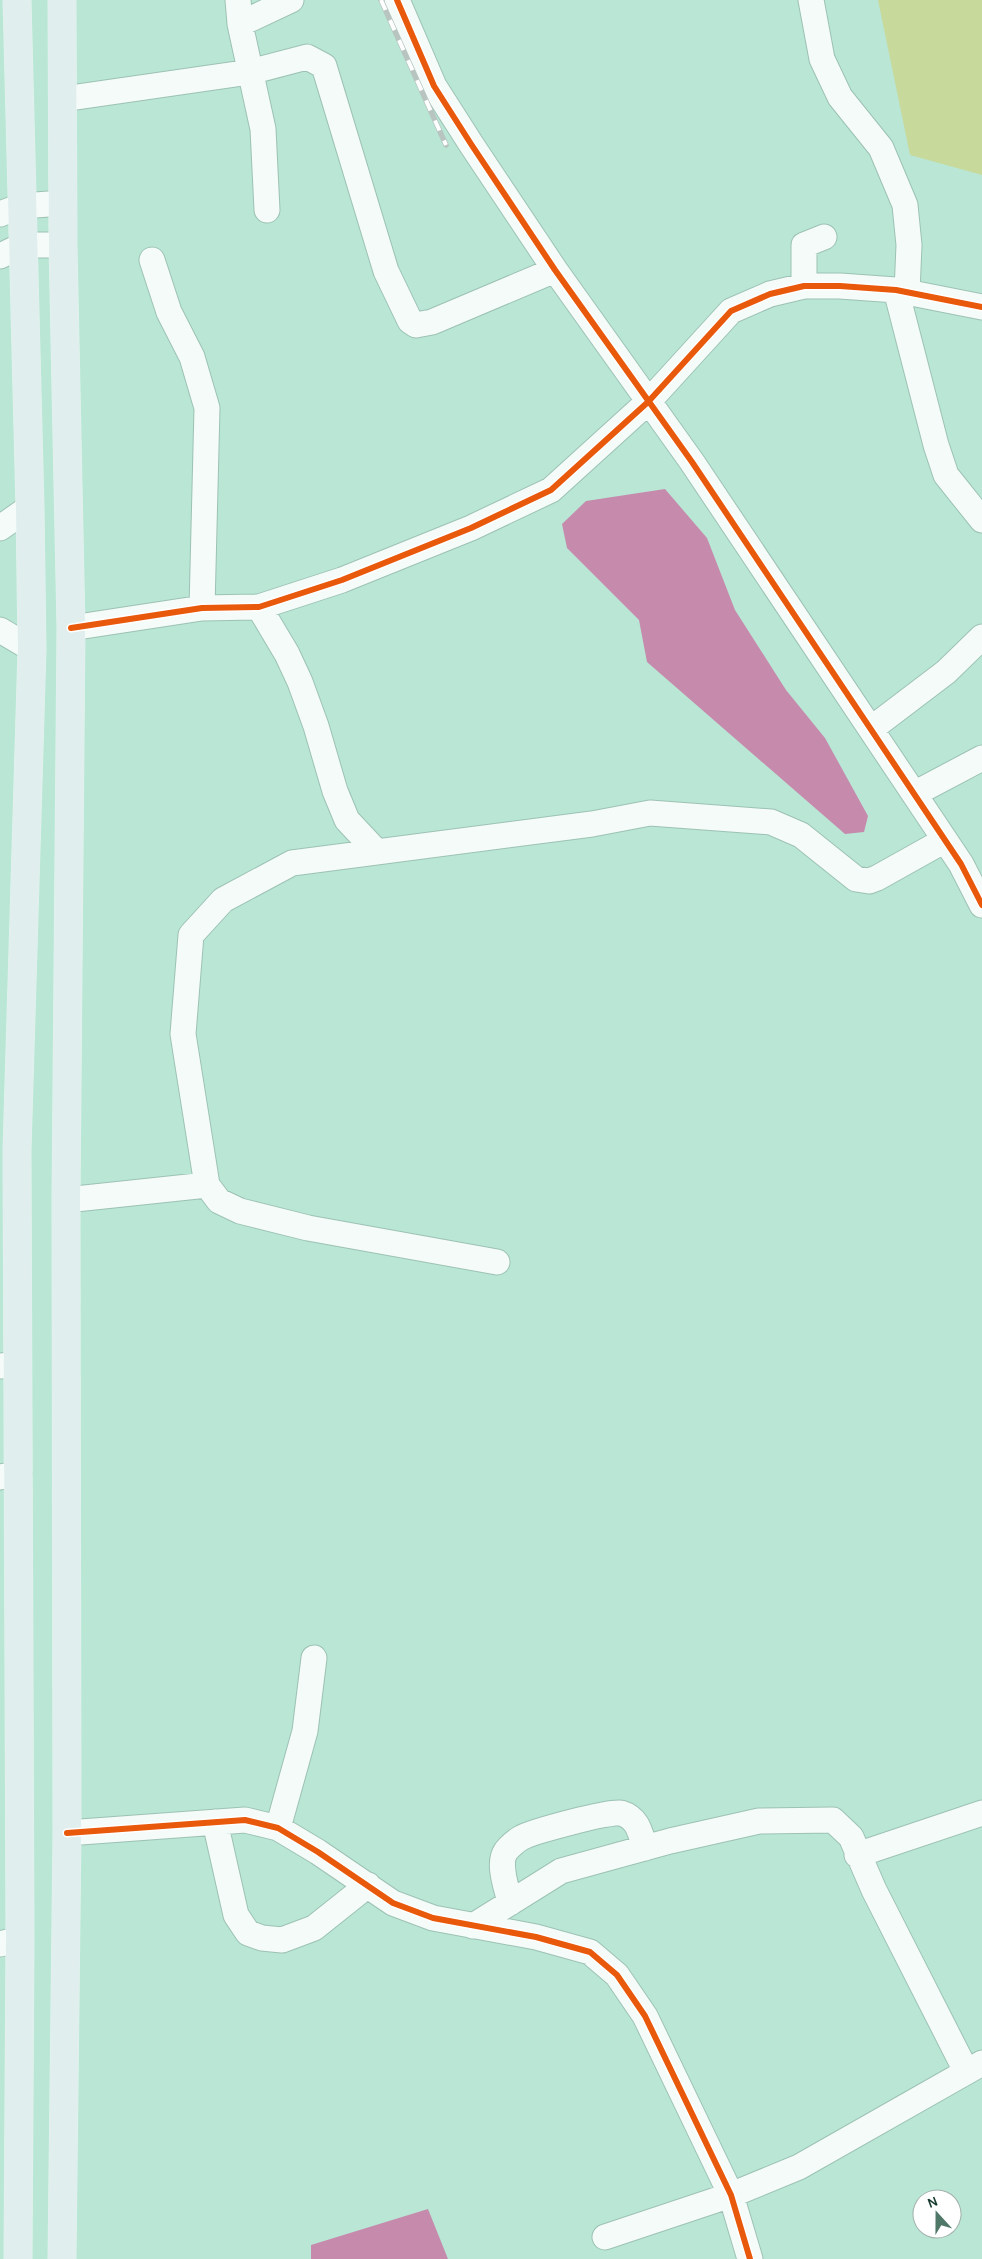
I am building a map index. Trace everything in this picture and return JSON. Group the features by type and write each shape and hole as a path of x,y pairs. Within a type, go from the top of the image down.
{"main road":[{"path":"14,2258 10,1942 9,1154 32,649 30,507 11,250 17,0"},
{"path":"62,0 63,245 71,628 66,1200 67,1833 62,2259"}],"street":[{"path":"267,210 263,129 239,12 290,0"},
{"path":"397,0 434,86 555,270 692,462 871,729 914,794 939,845 961,864 982,905"},
{"path":"811,0 822,59 840,97 881,148 905,205 909,245 901,291 936,445 946,475 982,520"},
{"path":"62,99 250,72 307,57 324,66 386,271 406,315 416,325 432,322 555,270"},
{"path":"11,210 63,203"},
{"path":"804,286 804,245 824,237"},
{"path":"11,250 63,245"},
{"path":"152,260 169,312 192,357 207,408 202,608"},
{"path":"71,628 202,608 259,606 342,580 472,528 551,490 648,402 731,312 770,294 804,286 840,286 901,291 982,307"},
{"path":"0,528 30,507"},
{"path":"259,606 287,654 300,682 316,726 335,791 347,820 377,852"},
{"path":"0,630 32,649"},
{"path":"871,729 946,672 982,637"},
{"path":"914,794 982,758"},
{"path":"498,1262 308,1228 240,1211 219,1201 207,1185 183,1034 191,935 223,900 292,862 592,824 650,812 772,822 801,835 856,879 870,880 939,845"},
{"path":"66,1200 207,1185"},
{"path":"278,1828 305,1731 314,1658"},
{"path":"510,1903 502,1866 506,1851 521,1838 599,1815 618,1812 630,1817 638,1824 645,1848"},
{"path":"857,1855 982,1814"},
{"path":"67,1833 245,1820 278,1828 393,1903 433,1918 536,1937 590,1952 617,1975 646,2016 731,2195 750,2259"},
{"path":"473,1926 561,1871 645,1848 759,1821 833,1820 851,1837 857,1855 974,2067 799,2167 731,2195 605,2237"},
{"path":"215,1822 236,1915 248,1933 262,1938 282,1940 314,1928 368,1885"}],"green space":[{"path":"878,0 982,0 982,175 910,155"}],"shaded area":[{"path":"665,489 707,538 735,610 786,690 825,738 868,816 864,832 845,834 647,662 639,620 567,548 562,524 586,501"},
{"path":"428,2209 448,2259 311,2259 311,2245"}],"railway":[{"path":"381,0 446,145"}],"cycle path":[{"path":"397,0 434,86 471,144 555,270 692,462 961,864 982,905"},
{"path":"71,628 202,608 259,607 342,580 471,528 551,490 648,402 731,311 770,294 804,286 840,286 896,290 982,307"},
{"path":"67,1833 245,1820 278,1828 318,1852 393,1903 433,1918 536,1937 590,1952 617,1975 645,2016 731,2195 750,2259"}]}
